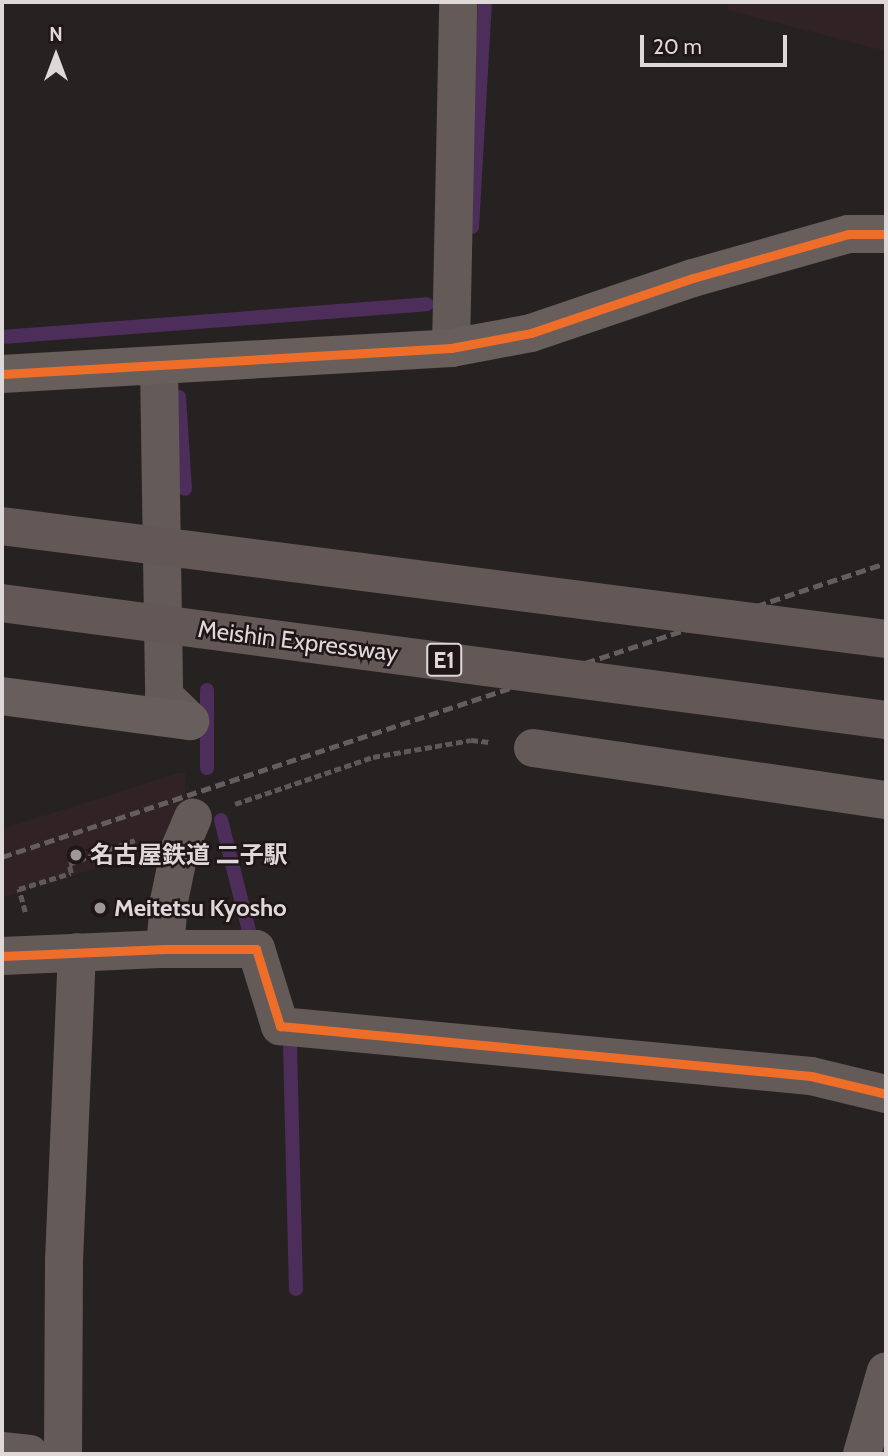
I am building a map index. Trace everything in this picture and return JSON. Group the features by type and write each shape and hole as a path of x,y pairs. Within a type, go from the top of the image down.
{"highway":[{"path":"2,526 886,639"},
{"name":"Meishin Expressway","path":"2,603 886,720"}],"street":[{"path":"451,348 458,2"},
{"path":"2,374 451,348 531,333 693,278 849,234 886,234"},
{"path":"2,696 190,721 164,696 159,366"},
{"path":"533,748 886,800"},
{"path":"164,948 169,901 180,849 193,818"},
{"path":"20,955 164,948 256,948 280,1026 811,1076 886,1094"},
{"path":"63,1454 64,1261 76,952"},
{"path":"862,1454 886,1371"},
{"path":"2,1451 30,1454"}],"path":[{"path":"20,955 19,889 71,873 69,864 193,818 373,757 471,740 533,748"}],"shaded area":[{"path":"729,2 886,2 886,51 727,10"},
{"path":"185,773 185,820 173,844 2,898 2,829"}],"waterway":[{"path":"472,227 485,2"},
{"path":"2,337 427,304"},
{"path":"179,397 185,489"},
{"path":"207,690 207,768"},
{"path":"221,820 249,931"},
{"path":"290,1045 296,1289"}],"railway":[{"path":"2,857 886,563"}],"cycle path":[{"path":"2,374 451,348 531,333 693,278 849,234 886,234"},
{"path":"2,956 165,949 256,949 280,1026 811,1076 886,1094"}],"place":[{"name":"名古屋鉄道 二子駅","path":"76,855"},
{"name":"Meitetsu Kyosho","path":"100,908"}]}
